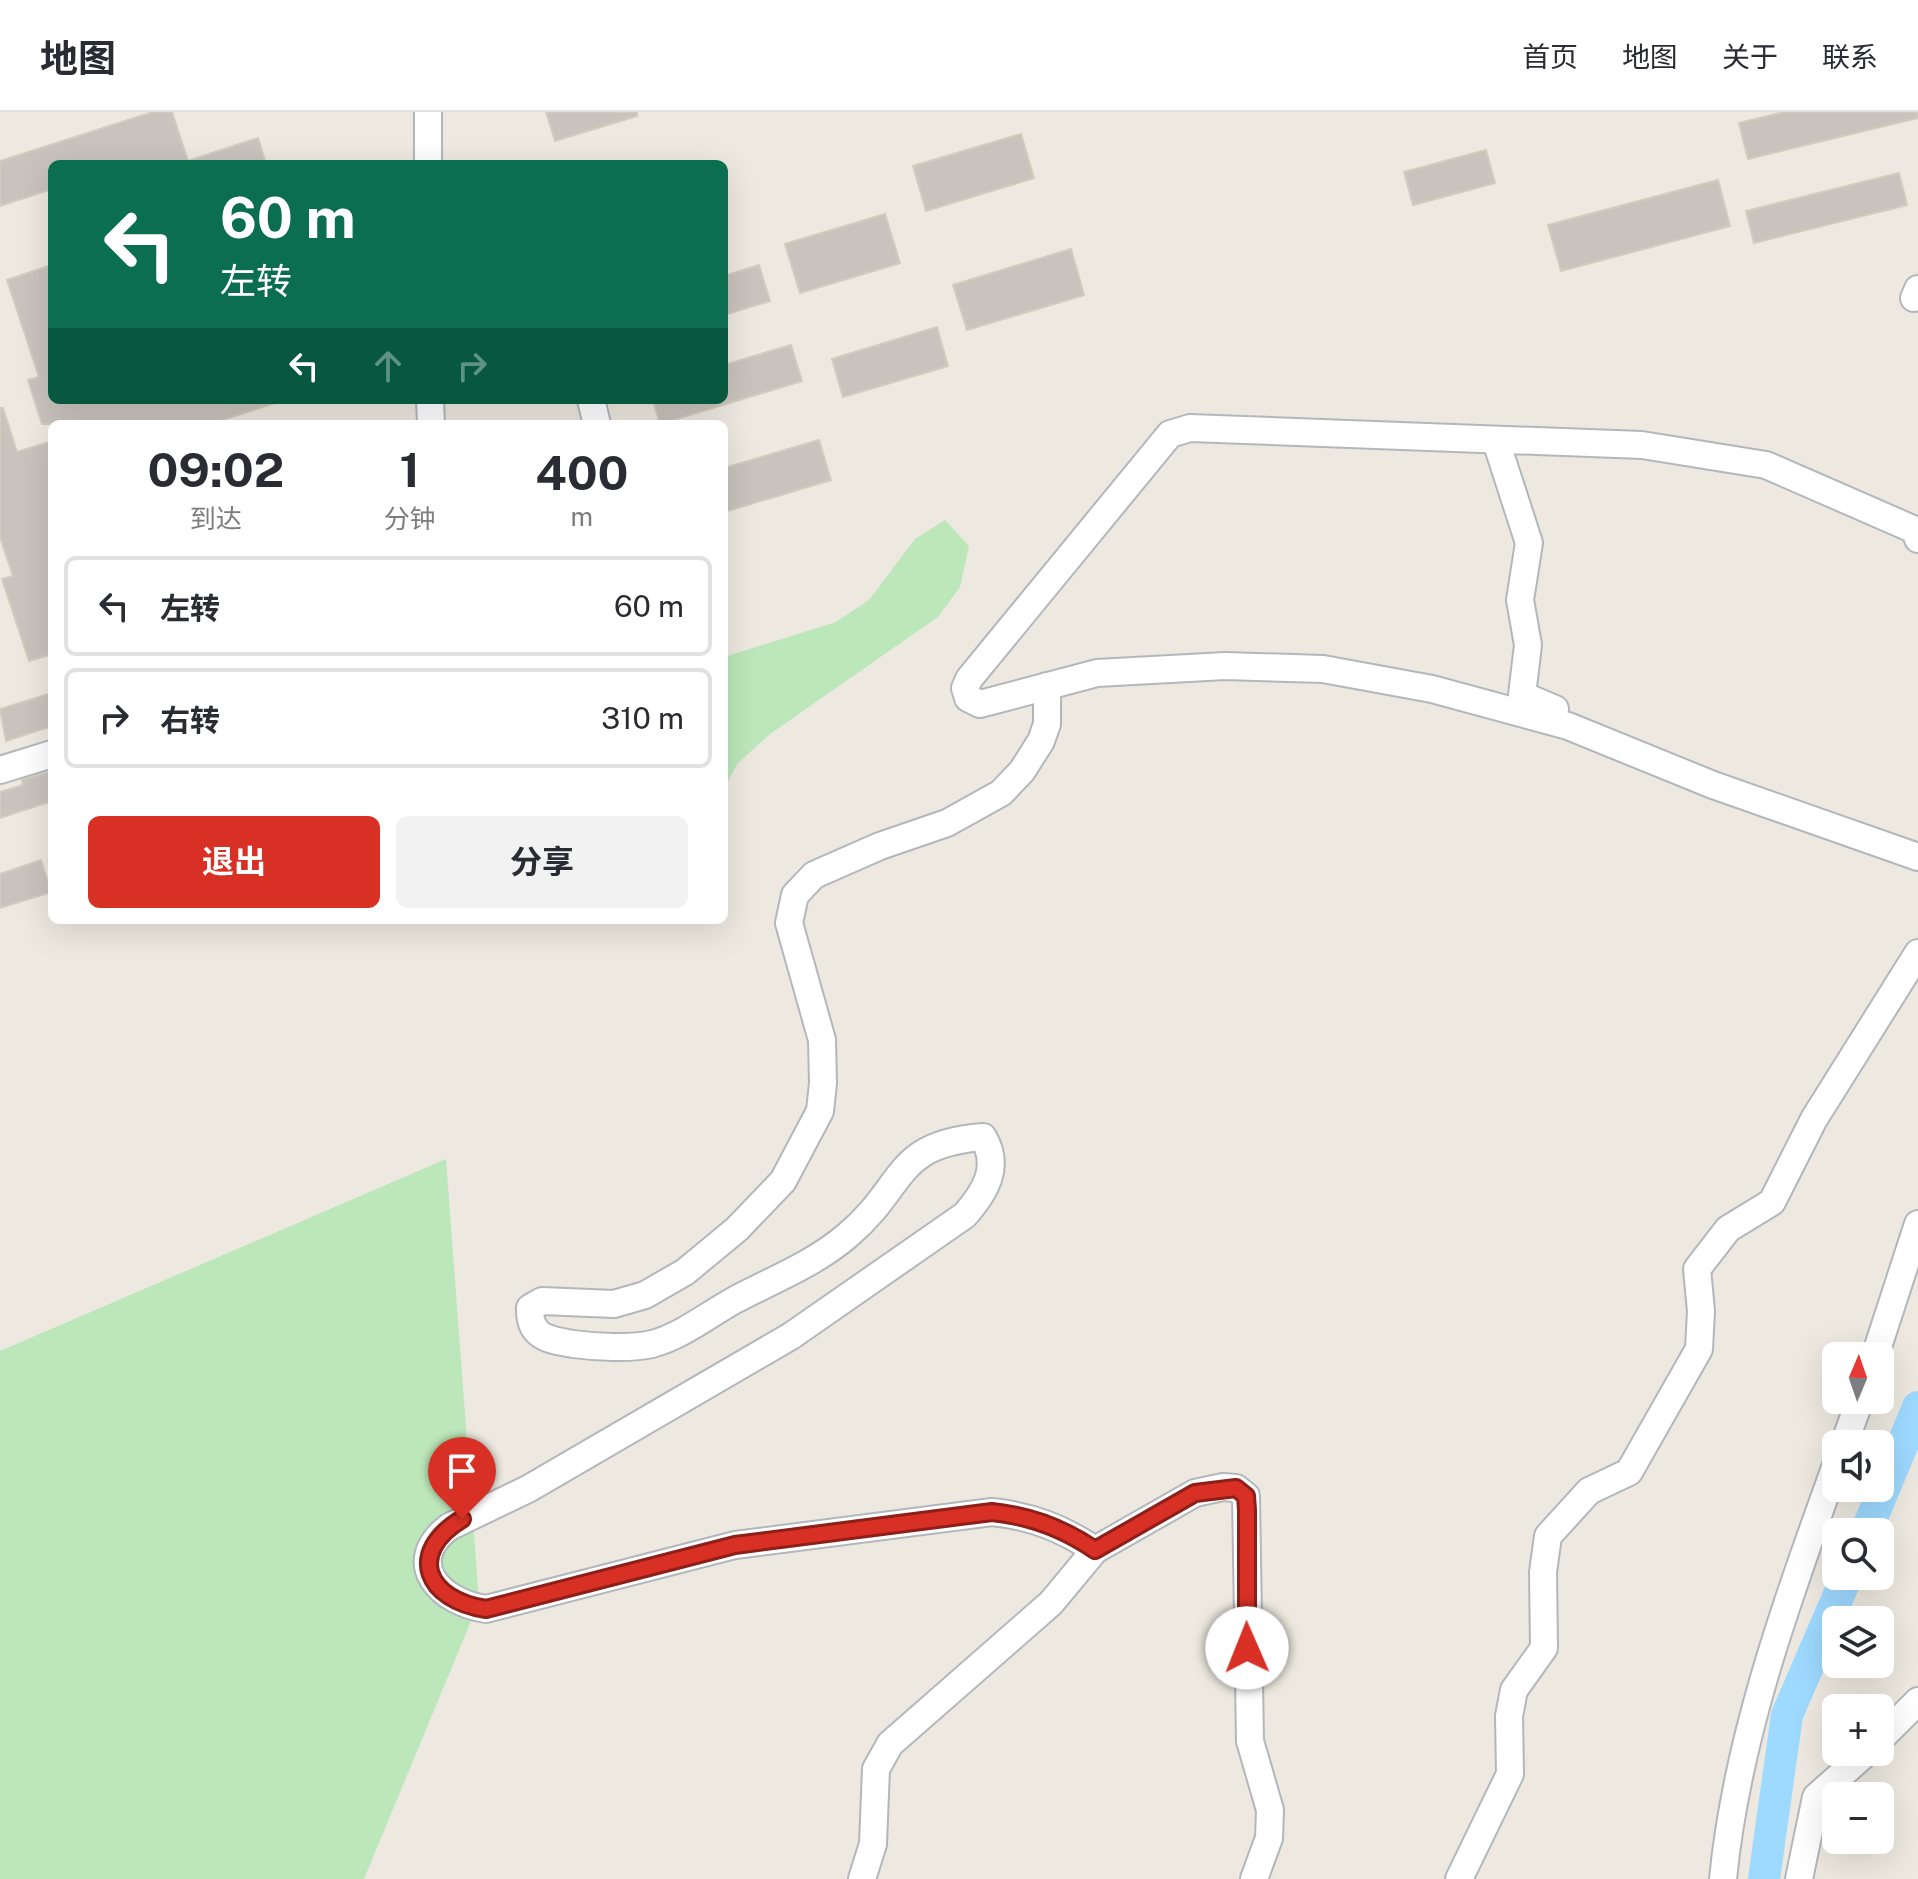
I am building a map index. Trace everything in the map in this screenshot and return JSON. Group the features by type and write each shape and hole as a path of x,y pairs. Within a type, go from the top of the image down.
{"street":[{"path":"428,112 428,160"},
{"path":"1918,539 1915,530 1766,465 1642,445 1190,428 1170,434 969,679 965,693 971,701 980,704 1097,673 1225,666 1323,669 1432,689 1568,726 1713,785 1918,857"},
{"path":"1496,441 1529,543 1520,600 1528,645 1522,695 1918,845"},
{"path":"1047,686 1047,724 1041,741 1022,771 1001,793 947,823 880,846 814,875 795,895 789,923 822,1040 823,1083 820,1111 783,1181 737,1229 672,1281 645,1295 614,1304 542,1301 530,1308 529,1323 537,1334 551,1340 582,1345 652,1344 825,1253 870,1215 915,1157 953,1140 983,1137 991,1150 990,1179 985,1193 965,1215 791,1336 528,1489 449,1527 438,1536 429,1560 435,1586 446,1596 486,1609 735,1545 992,1512 1021,1515 1066,1530 1095,1550"},
{"path":"0,770 48,755"},
{"path":"1459,1879 1510,1774 1509,1716 1514,1690 1544,1648 1543,1572 1548,1536 1589,1491 1629,1472 1699,1349 1701,1311 1697,1269 1728,1229 1772,1202 1814,1119 1918,953"},
{"path":"1880,1342 1918,1224"},
{"path":"862,1879 873,1844 876,1769 890,1744 1051,1603 1095,1550 1195,1493 1223,1487 1236,1488 1246,1496 1250,1741 1270,1810 1269,1838 1254,1879"},
{"path":"1725,1877 1741,1770 1781,1617 1823,1502"},
{"path":"1894,1725 1918,1701"},
{"path":"1799,1879 1816,1797 1851,1766"}],"green space":[{"path":"945,520 969,546 960,587 938,617 770,734 738,763 728,781 728,656 836,622 869,600 915,539"},
{"path":"446,1159 479,1602 364,1879 0,1879 0,1351"}],"building":[{"path":"153,112 172,112 188,160 48,160 48,190 0,206 0,161"},
{"path":"546,112 637,112 637,116 555,141"},
{"path":"1784,112 1918,112 1918,118 1748,159 1739,123"},
{"path":"1021,134 1034,178 926,211 913,166"},
{"path":"258,138 265,160 191,160"},
{"path":"1486,150 1495,183 1413,205 1404,172"},
{"path":"1899,173 1907,205 1754,243 1746,211"},
{"path":"1718,180 1730,226 1561,271 1548,225"},
{"path":"885,214 900,263 800,293 785,244"},
{"path":"1071,249 1084,295 967,330 953,285"},
{"path":"759,265 770,301 728,314 728,275"},
{"path":"48,266 48,404 272,404 222,420 48,420 48,424 42,424 28,380 39,377 7,280"},
{"path":"937,327 948,366 843,397 832,359"},
{"path":"791,345 802,381 728,403 728,364"},
{"path":"654,404 726,404 673,420 659,420"},
{"path":"0,408 3,408 17,452 48,442 48,655 29,661 2,579 13,576 0,537"},
{"path":"819,440 831,480 728,511 728,467"},
{"path":"48,694 48,727 6,741 0,709"},
{"path":"48,772 48,802 0,818 0,792 23,785 22,780"},
{"path":"41,860 48,893 0,908 0,874"}],"waterway":[{"path":"1872,1518 1918,1407"},
{"path":"1764,1879 1787,1715 1841,1590"}],"route":[{"path":"462,1519 438,1536 429,1560 430,1573 435,1586 446,1596 472,1607 486,1609 735,1545 992,1512 1021,1515 1066,1530 1095,1550 1195,1493 1223,1487 1236,1488 1246,1496 1247,1510 1247,1648"}]}
